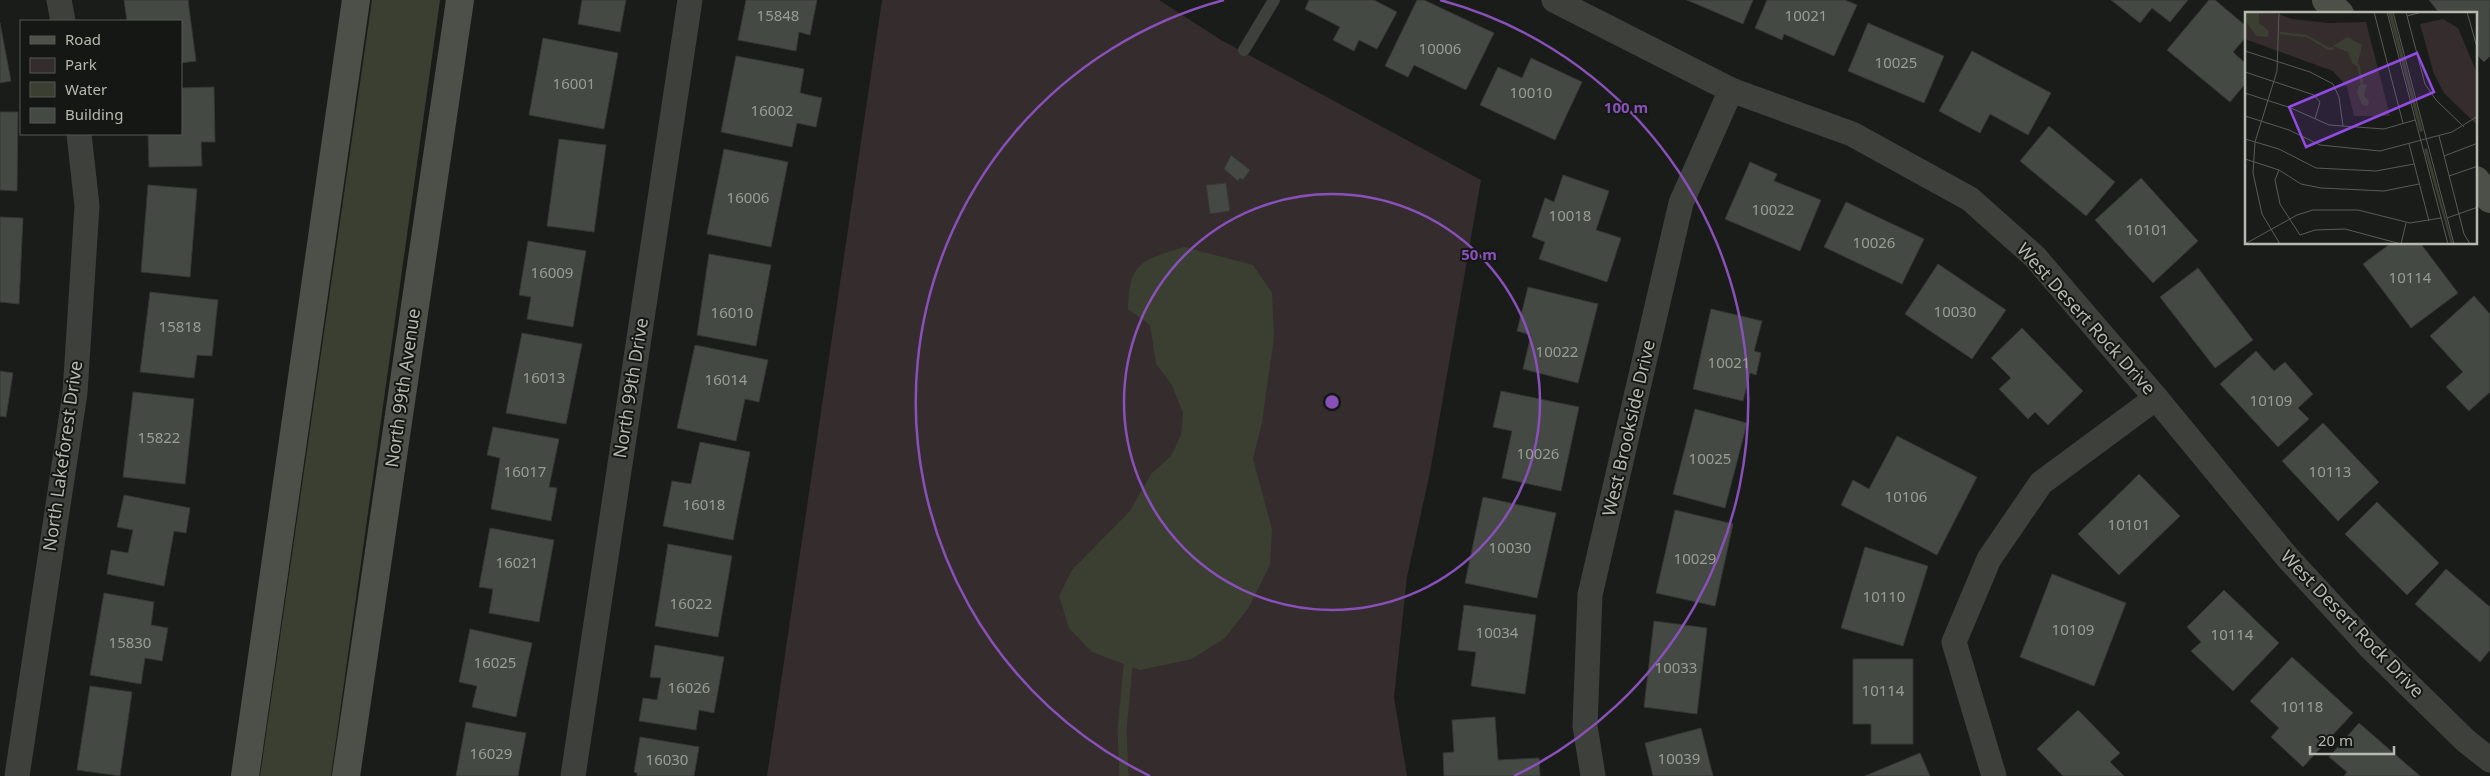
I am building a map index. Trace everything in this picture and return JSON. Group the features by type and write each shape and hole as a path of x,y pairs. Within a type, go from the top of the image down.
{"main road":[{"path":"245,776 356,0"},
{"name":"North 99th Avenue","path":"346,776 460,0"},
{"path":"2326,0 2338,12"},
{"path":"2478,183 2490,199"}],"street":[{"path":"59,0 63,20"},
{"name":"North 99th Drive","path":"573,776 690,0"},
{"name":"West Desert Rock Drive","path":"1554,0 1731,90 1852,134 1970,199 2035,257 2156,398 2287,557 2369,646 2466,740 2490,760"},
{"name":"West Brookside Drive","path":"1593,776 1585,726 1590,595 1681,203 1731,90"},
{"name":"North Lakeforest Drive","path":"17,776 75,392 87,206 79,135"},
{"path":"1994,776 1954,642 1989,559 2041,483 2156,398"}],"lane":[{"path":"1244,50 1274,0"}],"green space":[{"path":"882,0 1159,0 1221,40 1481,180 1430,472 1407,577 1394,697 1407,776 767,776"}],"water":[{"path":"372,0 440,0 331,776 260,776"},
{"path":"1184,247 1253,265 1272,293 1274,337 1262,422 1253,459 1272,529 1270,565 1249,607 1225,638 1192,659 1140,670 1092,652 1069,628 1059,596 1072,570 1130,511 1151,474 1171,456 1181,435 1183,413 1172,385 1156,364 1150,325 1128,309 1131,281 1141,265 1148,260"}],"building":[{"path":"124,0 188,0 196,61 182,63 182,20 127,20"},
{"path":"582,0 626,0 620,32 578,24"},
{"path":"746,0 817,0 810,35 799,32 796,51 738,40"},
{"path":"1309,0 1374,0 1397,12 1377,49 1359,40 1354,51 1333,40 1340,27 1305,9"},
{"path":"1417,0 1424,0 1494,33 1466,90 1414,65 1408,77 1385,66"},
{"path":"1687,0 1753,0 1743,24"},
{"path":"1767,0 1845,0 1857,5 1834,56 1784,34 1782,40 1755,28"},
{"path":"2111,0 2188,0 2170,22 2152,8 2140,23"},
{"path":"2209,0 2215,0 2245,25 2245,38 2233,52 2245,63 2245,84 2230,102 2167,50"},
{"path":"2429,0 2490,0 2490,56 2484,62 2478,56 2478,12 2438,12"},
{"path":"0,23 11,81 0,83"},
{"path":"1868,23 1944,56 1924,103 1848,71"},
{"path":"543,38 618,53 604,129 529,115"},
{"path":"1972,51 2051,93 2028,135 1990,114 1980,133 1939,111"},
{"path":"736,56 804,69 800,93 822,98 816,127 797,123 792,147 721,132"},
{"path":"1531,58 1582,82 1555,140 1480,105 1498,67 1522,78"},
{"path":"214,87 215,142 201,142 202,166 149,167 148,135 182,135 182,88"},
{"path":"0,112 18,112 17,191 0,190"},
{"path":"2049,126 2115,182 2086,216 2020,161"},
{"path":"559,139 606,145 594,232 547,226"},
{"path":"724,149 788,162 771,247 707,234"},
{"path":"1231,155 1250,170 1243,180 1240,178 1238,181 1224,169"},
{"path":"1750,162 1777,174 1774,181 1821,200 1800,251 1725,219"},
{"path":"1563,175 1609,191 1596,230 1621,238 1607,282 1539,259 1545,242 1532,237 1545,198 1554,202"},
{"path":"2141,178 2198,241 2153,283 2095,220"},
{"path":"1226,183 1230,211 1210,214 1206,185"},
{"path":"148,185 197,189 190,277 141,272"},
{"path":"1846,202 1924,239 1902,284 1824,247"},
{"path":"0,217 23,218 19,304 0,302"},
{"path":"528,241 586,251 573,327 527,319 531,297 519,295"},
{"path":"2389,245 2422,245 2458,293 2411,328 2363,264"},
{"path":"709,254 771,265 756,346 697,335"},
{"path":"1938,264 2006,310 1972,359 1905,314"},
{"path":"2198,268 2253,340 2215,368 2160,297"},
{"path":"1528,287 1598,304 1578,383 1523,369 1531,335 1517,331"},
{"path":"150,292 218,300 212,356 197,355 194,378 140,372"},
{"path":"2474,296 2490,314 2490,392 2469,411 2446,387 2463,372 2430,336"},
{"path":"1711,309 1762,321 1754,351 1761,353 1756,375 1750,373 1743,401 1693,389"},
{"path":"2022,328 2083,391 2048,425 2035,412 2028,419 1999,389 2011,378 1991,358"},
{"path":"522,333 582,344 566,424 506,413"},
{"path":"695,345 768,360 759,402 745,399 736,441 677,428"},
{"path":"2256,351 2274,371 2285,362 2313,394 2298,408 2309,419 2278,447 2220,384"},
{"path":"0,371 13,373 6,417 0,416"},
{"path":"1501,391 1579,407 1561,491 1502,478 1512,431 1493,427"},
{"path":"133,392 194,399 185,484 123,477"},
{"path":"1695,409 1747,423 1725,508 1673,494"},
{"path":"2323,423 2379,482 2338,521 2282,461"},
{"path":"493,427 559,439 549,487 557,488 551,521 491,509 500,458 487,455"},
{"path":"1897,436 1977,477 1937,555 1841,505 1853,480 1869,489"},
{"path":"700,442 750,452 733,540 663,526 672,481 691,484"},
{"path":"2139,474 2180,516 2119,575 2078,534"},
{"path":"124,495 190,508 186,533 174,531 164,586 107,574 111,550 128,553 133,530 117,527"},
{"path":"1483,497 1556,513 1537,598 1465,583"},
{"path":"2377,502 2439,563 2407,595 2345,534"},
{"path":"1675,510 1733,524 1715,606 1656,593"},
{"path":"490,528 554,540 539,622 489,613 493,589 479,587"},
{"path":"668,544 732,556 718,637 655,626"},
{"path":"1865,547 1928,566 1903,646 1841,628"},
{"path":"2446,569 2490,607 2490,650 2480,662 2415,604"},
{"path":"2052,574 2126,603 2094,686 2020,657"},
{"path":"2224,590 2279,643 2233,691 2191,651 2201,642 2187,627"},
{"path":"104,593 154,602 151,625 168,628 162,661 145,658 141,684 90,675"},
{"path":"1464,605 1536,615 1525,694 1471,686 1476,652 1458,650"},
{"path":"1654,621 1707,628 1697,714 1644,707"},
{"path":"470,629 532,643 516,717 472,707 477,686 459,682"},
{"path":"655,645 724,657 714,713 699,710 696,730 639,721 643,698 657,700 661,678 650,677"},
{"path":"2292,657 2353,713 2303,767 2271,737 2279,728 2250,701"},
{"path":"1853,659 1913,659 1913,744 1871,744 1871,724 1853,724"},
{"path":"90,686 132,692 120,776 77,770"},
{"path":"2078,710 2120,753 2110,762 2124,776 2063,776 2037,749"},
{"path":"1495,717 1498,760 1539,758 1540,776 1444,776 1443,753 1454,752 1452,720"},
{"path":"466,722 526,733 518,776 456,776"},
{"path":"2359,723 2420,776 2344,776 2347,772 2329,757"},
{"path":"1701,728 1713,776 1653,776 1645,743"},
{"path":"640,737 699,747 694,776 637,776 637,773 634,772"},
{"path":"1920,753 1930,776 1865,776"}],"waterway":[{"path":"1124,776 1122,730 1128,667"}]}
